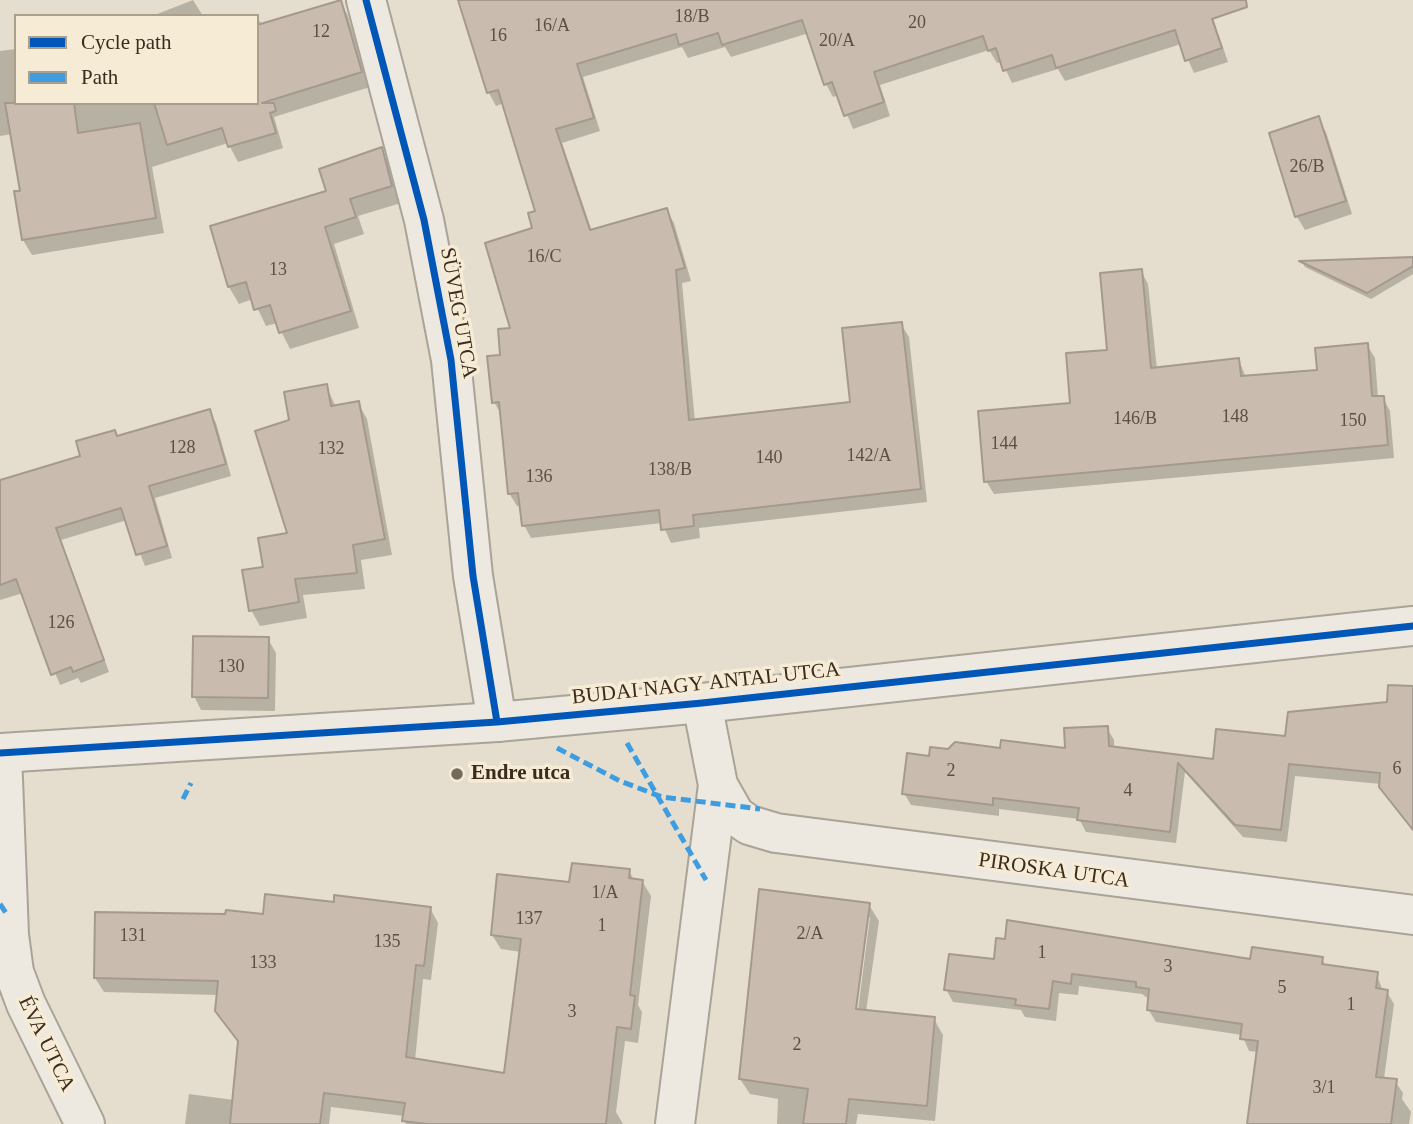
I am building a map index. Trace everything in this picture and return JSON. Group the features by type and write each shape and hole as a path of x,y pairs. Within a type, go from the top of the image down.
{"street":[{"name":"SÜVEG UTCA","path":"366,0 424,220 451,360 473,576 498,722"},
{"name":"BUDAI NAGY ANTAL UTCA","path":"1,753 498,722 702,703 1413,626"},
{"path":"675,1124 718,785 702,703"},
{"name":"ÉVA UTCA","path":"1,753 9,935 14,972 26,1004 85,1124"},
{"name":"PIROSKA UTCA","path":"718,785 735,815 749,825 776,833 1413,915"}],"building":[{"path":"341,0 362,72 262,103 274,103 276,111 270,113 276,133 228,147 222,128 167,145 155,105 259,105 259,24"},
{"path":"458,0 1246,0 1247,7 1212,19 1222,48 1185,61 1175,30 1056,68 1052,55 1003,71 996,48 988,51 983,36 874,72 884,102 844,116 832,82 824,85 802,20 722,45 718,33 679,45 676,34 577,64 594,118 556,129 590,230 667,208 685,268 676,270 689,420 850,402 842,328 902,322 921,489 693,515 694,526 661,530 659,510 522,526 518,493 508,494 499,402 492,403 487,356 500,355 498,329 510,328 485,243 532,228 528,213 535,211 498,90 487,93"},
{"path":"5,103 74,105 78,133 140,123 156,218 22,240 14,191 20,191"},
{"path":"1319,116 1346,201 1295,217 1269,133"},
{"path":"382,147 392,186 350,199 356,217 325,227 351,311 279,333 270,305 254,310 246,282 228,287 210,226 326,191 319,169"},
{"path":"1413,257 1413,266 1367,293 1299,261"},
{"path":"1142,269 1151,368 1239,358 1241,376 1317,370 1315,348 1368,343 1372,396 1384,396 1388,445 984,482 978,411 1070,403 1066,353 1107,350 1100,273"},
{"path":"327,384 331,406 359,401 385,539 353,545 357,573 295,579 299,602 249,611 242,570 263,567 258,538 287,533 255,431 289,420 284,392"},
{"path":"210,409 226,464 149,486 167,546 136,555 121,508 56,528 104,660 73,672 71,667 51,675 16,579 0,585 0,480 80,456 76,441 115,430 117,436"},
{"path":"193,636 269,637 268,698 192,697"},
{"path":"1388,685 1413,686 1413,830 1379,787 1380,773 1289,764 1281,830 1235,825 1178,763 1170,832 1077,820 1079,808 993,798 993,805 902,794 907,753 929,756 930,747 948,749 955,742 1000,748 1001,740 1065,748 1064,728 1108,726 1109,746 1213,759 1216,729 1285,736 1288,712 1387,702"},
{"path":"572,863 630,869 629,878 643,880 630,995 635,996 631,1029 617,1027 606,1124 427,1124 402,1121 405,1103 324,1093 320,1124 230,1124 238,1041 215,1011 218,981 94,978 95,912 225,914 226,910 263,914 265,894 334,902 334,895 431,907 424,966 416,965 406,1057 504,1073 521,939 491,935 497,874 569,882"},
{"path":"759,889 870,903 856,1009 935,1017 927,1106 849,1099 846,1124 803,1124 808,1089 739,1079"},
{"path":"1007,920 1250,959 1252,947 1323,957 1322,964 1378,972 1376,988 1388,990 1376,1077 1397,1079 1391,1124 1247,1124 1258,1041 1240,1039 1242,1024 1147,1010 1149,989 1136,987 1136,982 1072,974 1071,984 1053,981 1049,1009 1015,1005 1016,999 944,990 949,954 994,959 996,938 1005,939"}],"marked path":[{"path":"627,743 706,880"},
{"path":"557,748 620,781 662,797 760,809"},
{"path":"183,799 191,783"},
{"path":"0,904 8,916"}],"cycle path":[{"path":"366,0 424,220 451,360 473,576 497,722"},
{"path":"0,753 497,722 702,703 1413,626"}],"place":[{"name":"Endre utca","path":"457,774"}]}
